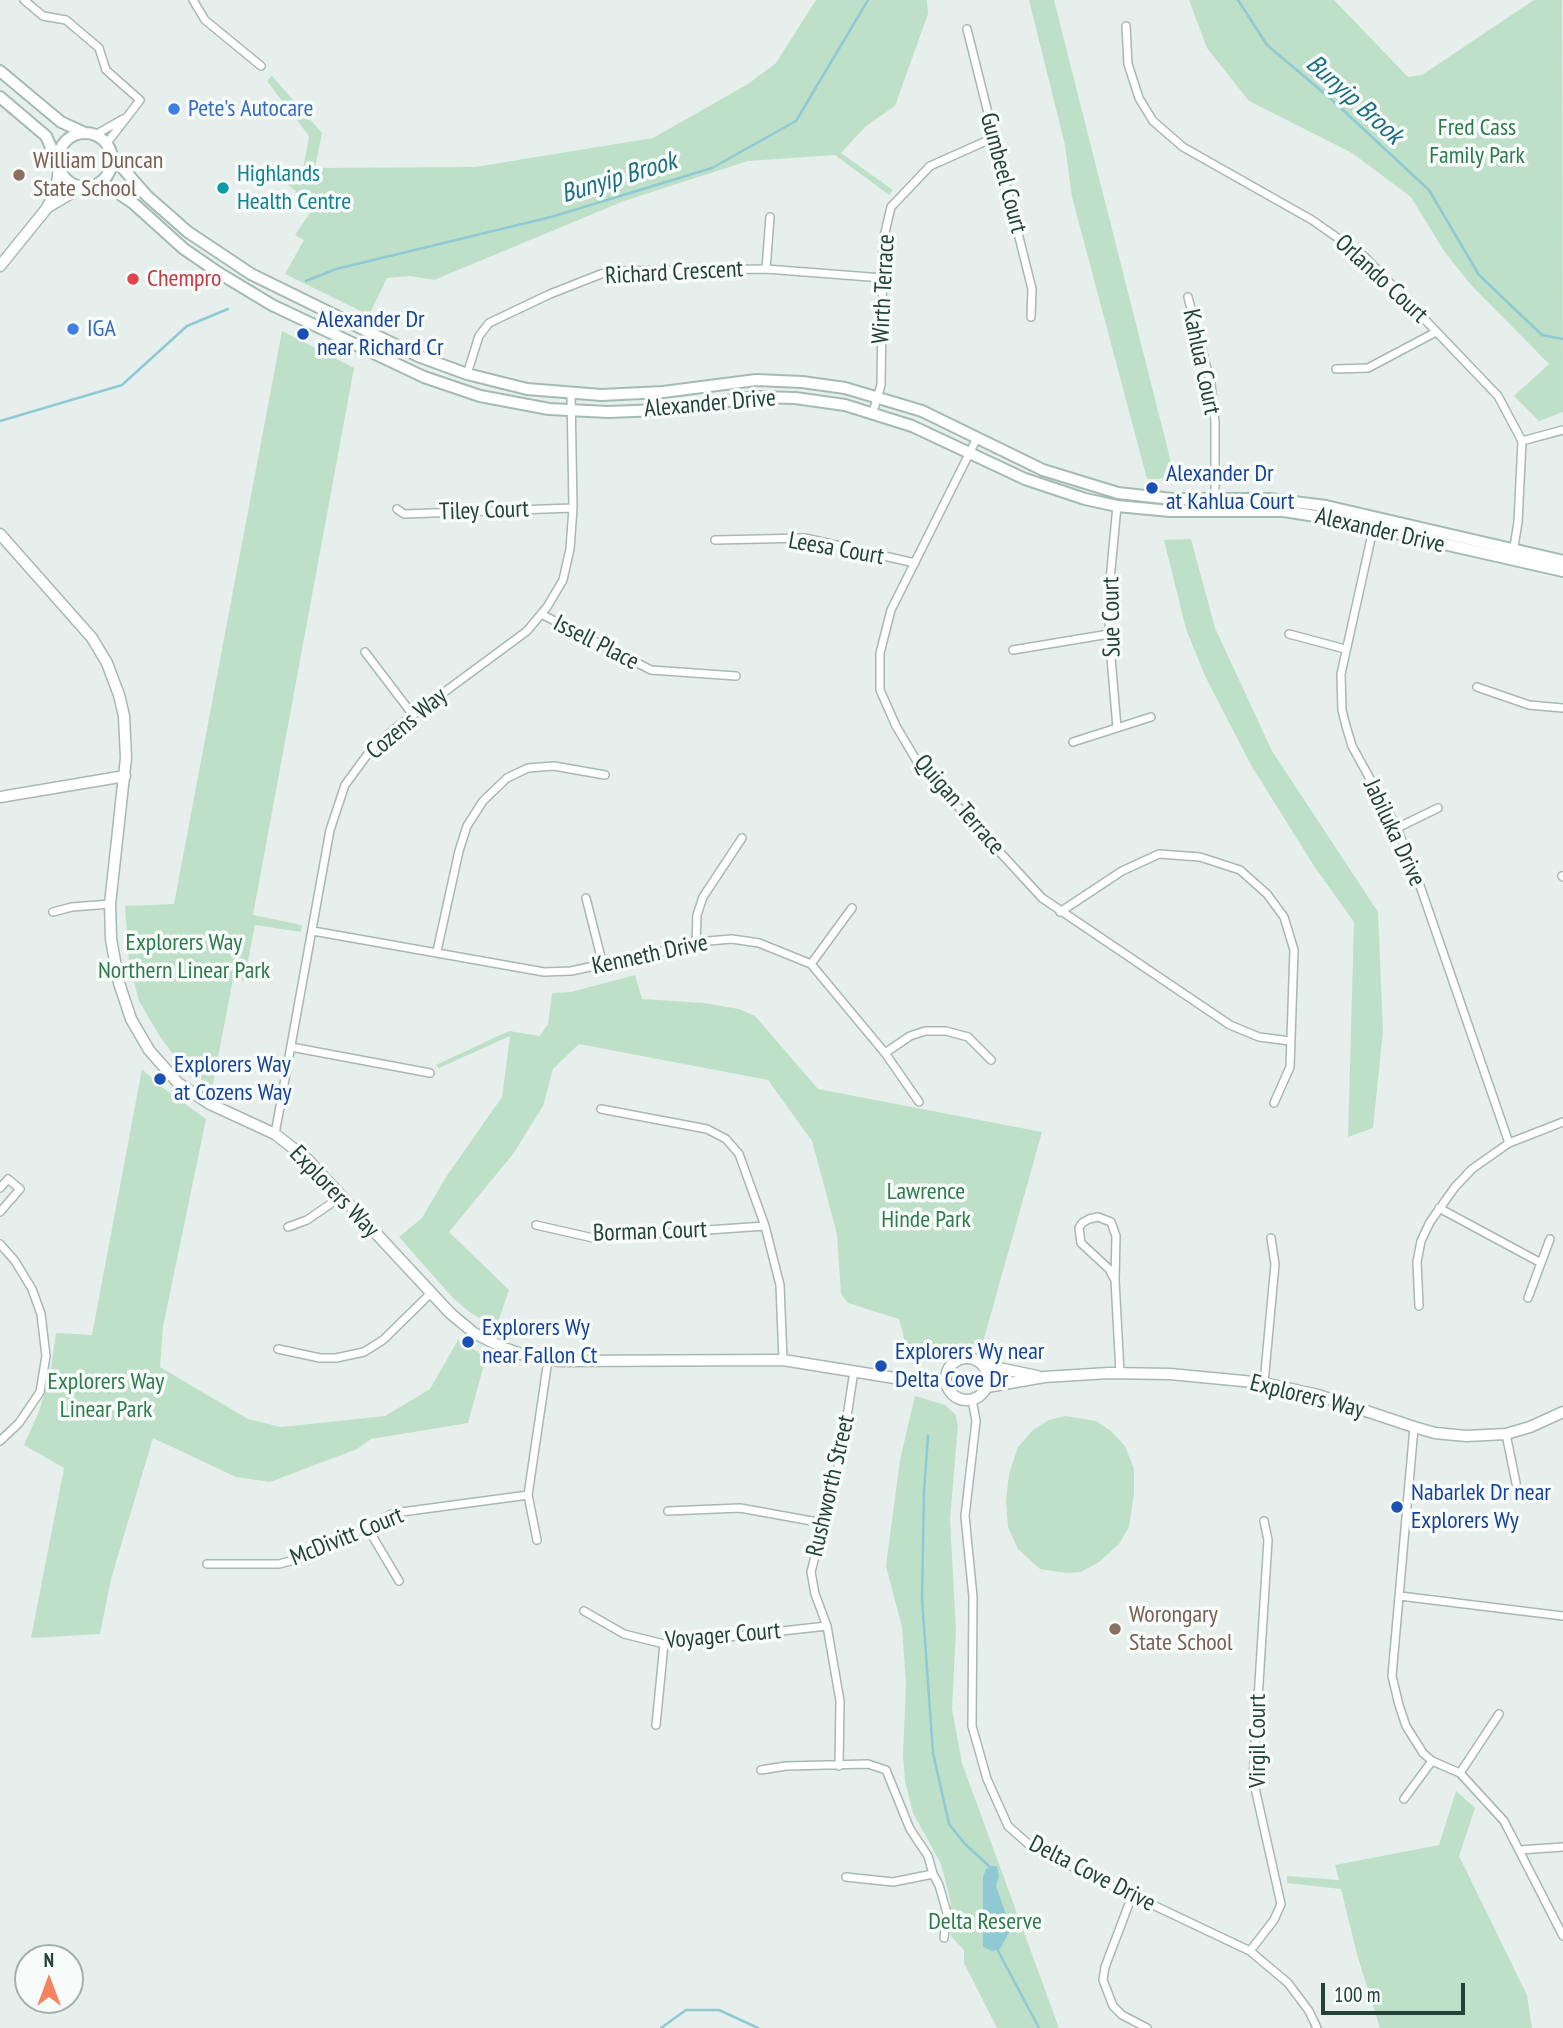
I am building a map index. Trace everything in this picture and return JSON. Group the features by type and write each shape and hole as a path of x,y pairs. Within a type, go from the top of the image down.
{"main road":[{"path":"0,71 61,122 107,143 113,157 111,171 102,182 91,187 82,187 65,179 46,136 0,97"},
{"path":"58,164 59,150 65,143 77,134 91,134"},
{"name":"Alexander Drive","path":"113,157 147,196 188,232 251,274 406,350 467,374 527,389 571,394 633,394 778,380 837,386 922,411 1043,470 1100,489 1141,497 1215,498 1326,506 1374,524"},
{"name":"Alexander Drive","path":"102,182 133,203 184,249 272,305 377,356 448,386 511,403 570,411 661,410 756,397 821,401 873,412 936,436 1044,487 1085,499 1117,506 1170,511 1284,511 1374,524 1512,556 1563,571"},
{"name":"Alexander Drive","path":"1512,556 1563,561"}],"street":[{"path":"24,0 43,16 66,20 99,48 106,70 139,100 107,143"},
{"path":"193,0 205,20 261,66"},
{"name":"Orlando Court","path":"1126,26 1128,64 1139,97 1158,127 1184,147 1312,220 1343,241 1385,276 1497,396 1522,441"},
{"name":"Gumbeel Court","path":"967,29 1032,289 1031,317"},
{"path":"91,134 126,117"},
{"name":"Wirth Terrace","path":"873,412 881,385 883,241 891,206 930,166 993,138"},
{"path":"0,266 47,208 56,190 58,164"},
{"path":"47,208 82,187"},
{"path":"766,268 770,217"},
{"name":"Richard Crescent","path":"467,374 479,336 489,323 587,278 615,271 766,268 883,278"},
{"name":"Kahlua Court","path":"1188,298 1211,384 1215,422 1215,511"},
{"path":"1336,369 1368,368 1436,332"},
{"name":"Cozens Way","path":"275,1134 330,830 345,785 367,755 393,730 527,631 563,580 570,549 573,508 571,394"},
{"path":"1512,556 1518,522 1522,441 1563,430"},
{"name":"Quigan Terrace","path":"977,438 891,610 880,653 880,690 896,726 918,763 1042,898 1230,1025 1259,1037 1290,1041"},
{"name":"Sue Court","path":"1117,506 1110,580 1109,634 1117,728"},
{"name":"Tiley Court","path":"397,509 404,514 573,508"},
{"name":"Jabiluka Drive","path":"1374,524 1340,674 1340,694 1346,726 1352,746 1396,828 1433,920 1509,1143"},
{"name":"Explorers Way","path":"0,534 92,638 107,663 119,695 124,716 125,776 110,904 111,939 119,983 131,1019 149,1050 169,1074 199,1098 275,1134 307,1159 430,1294 460,1323 488,1341 521,1354 548,1360 783,1360 922,1382 946,1381 950,1366 962,1358 1044,1377"},
{"name":"Leesa Court","path":"715,540 805,538 915,563"},
{"name":"Issell Place","path":"541,614 651,670 736,676"},
{"path":"1013,650 1109,634"},
{"path":"1289,634 1345,649"},
{"path":"365,652 413,715"},
{"path":"1477,687 1529,705 1563,708"},
{"path":"1073,742 1151,717"},
{"path":"437,951 459,851 467,826 483,801 507,778 528,768 554,766 605,775"},
{"path":"0,797 125,776"},
{"path":"1396,828 1438,808"},
{"path":"696,942 696,915 703,897 742,838"},
{"path":"1060,912 1122,871 1159,855 1200,856 1240,870 1267,894 1284,917 1294,950 1290,1067 1274,1103"},
{"path":"586,898 603,965"},
{"path":"53,912 72,906 110,904"},
{"path":"811,964 852,908"},
{"name":"Kenneth Drive","path":"313,930 544,971 571,971 603,965 696,942 732,939 759,943 811,964 884,1053 919,1102"},
{"path":"884,1053 911,1036 925,1031 946,1031 968,1037 991,1060"},
{"path":"291,1047 430,1073"},
{"path":"601,1109 707,1129 726,1139 739,1154 765,1226 780,1285 783,1360"},
{"path":"1419,1306 1416,1278 1418,1251 1439,1208 1472,1169 1509,1143 1563,1122"},
{"path":"0,1188 8,1180 20,1189 0,1212"},
{"path":"288,1227 307,1220 342,1196"},
{"path":"1439,1208 1541,1263"},
{"path":"1115,1280 1108,1269 1081,1243 1079,1228 1089,1219 1106,1219 1111,1222 1116,1236 1115,1280 1120,1373"},
{"name":"Borman Court","path":"536,1225 593,1238 765,1226"},
{"path":"1264,1383 1275,1264 1271,1237"},
{"path":"1528,1298 1550,1239"},
{"path":"0,1244 15,1261 32,1289 41,1314 46,1356 40,1392 19,1423 0,1441"},
{"path":"278,1349 328,1358 363,1353 383,1340 430,1294"},
{"path":"537,1540 528,1495 548,1360"},
{"path":"984,1365 988,1372 987,1387"},
{"name":"Rushworth Street","path":"839,1766 840,1701 827,1626 815,1594 811,1573 841,1455 855,1371"},
{"name":"Explorers Way","path":"972,1399 982,1394 987,1387 1044,1377 1120,1373 1170,1374 1264,1383 1318,1395 1435,1433 1466,1436 1506,1434 1549,1420 1563,1412"},
{"path":"946,1381 953,1395 961,1399 972,1399"},
{"name":"Delta Cove Drive","path":"972,1399 976,1422 965,1506 965,1531 974,1597 972,1706 976,1747 1008,1826 1032,1848 1250,1951 1288,1983 1309,2011 1317,2028"},
{"path":"1414,1427 1392,1676 1406,1726 1423,1753 1432,1761 1460,1773 1504,1821 1563,1936"},
{"path":"1506,1434 1516,1483"},
{"name":"McDivitt Court","path":"208,1564 279,1564 310,1556 394,1513 528,1495"},
{"path":"668,1511 740,1508 823,1523"},
{"name":"Virgil Court","path":"1250,1951 1273,1920 1281,1904 1253,1779 1268,1540 1264,1521"},
{"path":"367,1527 399,1581"},
{"path":"1400,1596 1563,1616"},
{"name":"Voyager Court","path":"584,1611 624,1634 664,1644 827,1626"},
{"path":"656,1725 664,1644"},
{"path":"1460,1773 1499,1714"},
{"path":"1404,1799 1432,1761"},
{"path":"761,1770 786,1766 868,1764 886,1770 911,1829 928,1856 939,1885 947,1913 944,1938"},
{"path":"1520,1850 1563,1847"},
{"path":"846,1877 893,1882 933,1874"},
{"path":"1132,1896 1105,1967 1103,1980 1113,2006 1147,2028"}],"green space":[{"path":"816,0 927,0 928,14 895,106 866,126 841,153 893,190 889,195 835,155 748,161 624,201 434,280 410,276 387,278 369,315 285,274 304,240 295,235 314,207 277,175 277,171 302,175 309,136 267,81 272,76 322,133 315,168 475,167 653,138 748,84 776,63"},
{"path":"1029,0 1054,0 1175,478 1147,479 1072,197 1065,145"},
{"name":"Fred Cass Family Park","path":"1189,0 1334,0 1408,77 1422,75 1534,0 1562,0 1563,412 1539,421 1514,396 1549,364 1471,285 1444,251 1411,197 1352,153 1249,101 1207,48"},
{"name":"Explorers Way Northern Linear Park","path":"282,331 354,368 253,915 302,925 301,932 255,925 244,981 233,979 212,1089 175,1057 139,1001 129,963 125,906 174,904"},
{"path":"1191,539 1215,628 1272,751 1378,912 1383,1031 1373,1128 1348,1137 1354,922 1314,866 1251,765 1205,676 1186,629 1164,540"},
{"name":"Lawrence Hinde Park","path":"635,975 642,999 704,1003 739,1009 755,1016 818,1089 1042,1132 983,1342 975,1346 953,1347 936,1362 910,1361 899,1319 848,1303 841,1294 837,1234 812,1141 768,1080 579,1044 553,1069 543,1106 513,1154 449,1232 509,1290 496,1328 453,1298 399,1237 422,1218 446,1177 502,1097 510,1036 439,1068 436,1065 509,1031 540,1036 548,1024 552,993 571,992"},
{"name":"Explorers Way Linear Park","path":"142,1069 159,1085 206,1119 163,1327 160,1367 248,1419 281,1427 385,1416 430,1389 458,1340 486,1357 468,1423 371,1439 357,1449 270,1482 236,1477 153,1438 111,1579 100,1634 31,1638 64,1468 24,1445 40,1409 51,1368 56,1333 92,1335"},
{"name":"Delta Reserve","path":"915,1396 945,1405 955,1414 958,1425 950,1519 956,1631 952,1709 962,1763 1059,2028 997,2028 964,1963 964,1950 951,1936 951,1903 941,1864 913,1813 905,1781 903,1756 906,1685 902,1627 886,1566 900,1460"},
{"path":"1065,1416 1096,1421 1111,1431 1125,1446 1134,1469 1129,1527 1119,1544 1099,1562 1081,1572 1066,1573 1040,1569 1018,1549 1008,1527 1006,1501 1009,1474 1018,1447 1033,1430 1049,1420"},
{"path":"1456,1791 1475,1808 1459,1856 1527,1995 1532,2028 1380,2028 1358,1958 1341,1889 1287,1883 1287,1876 1339,1880 1335,1865 1439,1845"}],"water":[{"path":"997,1866 999,1876 996,1886 1011,1929 1000,1949 992,1951 983,1947 983,1877 986,1869"}],"waterway":[{"name":"Bunyip Brook","path":"306,281 336,269 551,217 712,168 796,121 868,0"},
{"name":"Bunyip Brook","path":"1238,0 1267,45 1331,99 1429,190 1479,275 1542,335 1563,339"},
{"name":"Bunyip Brook","path":"0,421 122,385 187,326 228,309"},
{"path":"928,1436 922,1599 933,1753 949,1824 965,1844 991,1868"},
{"path":"996,1947 1039,2028"},
{"path":"661,2028 686,2010 719,2010 758,2028"}],"place":[{"name":"Pete's Autocare","path":"174,109"},
{"name":"William Duncan State School","path":"19,175"},
{"name":"Highlands Health Centre","path":"223,188"},
{"name":"Chempro","path":"133,279"},
{"name":"IGA","path":"73,329"},
{"name":"Alexander Dr near Richard Cr","path":"303,334"},
{"name":"Alexander Dr at Kahlua Court","path":"1152,488"},
{"name":"Explorers Way at Cozens Way","path":"160,1079"},
{"name":"Explorers Wy near Fallon Ct","path":"468,1342"},
{"name":"Explorers Wy near Delta Cove Dr","path":"881,1366"},
{"name":"Nabarlek Dr near Explorers Wy","path":"1397,1507"},
{"name":"Worongary State School","path":"1115,1629"}]}
